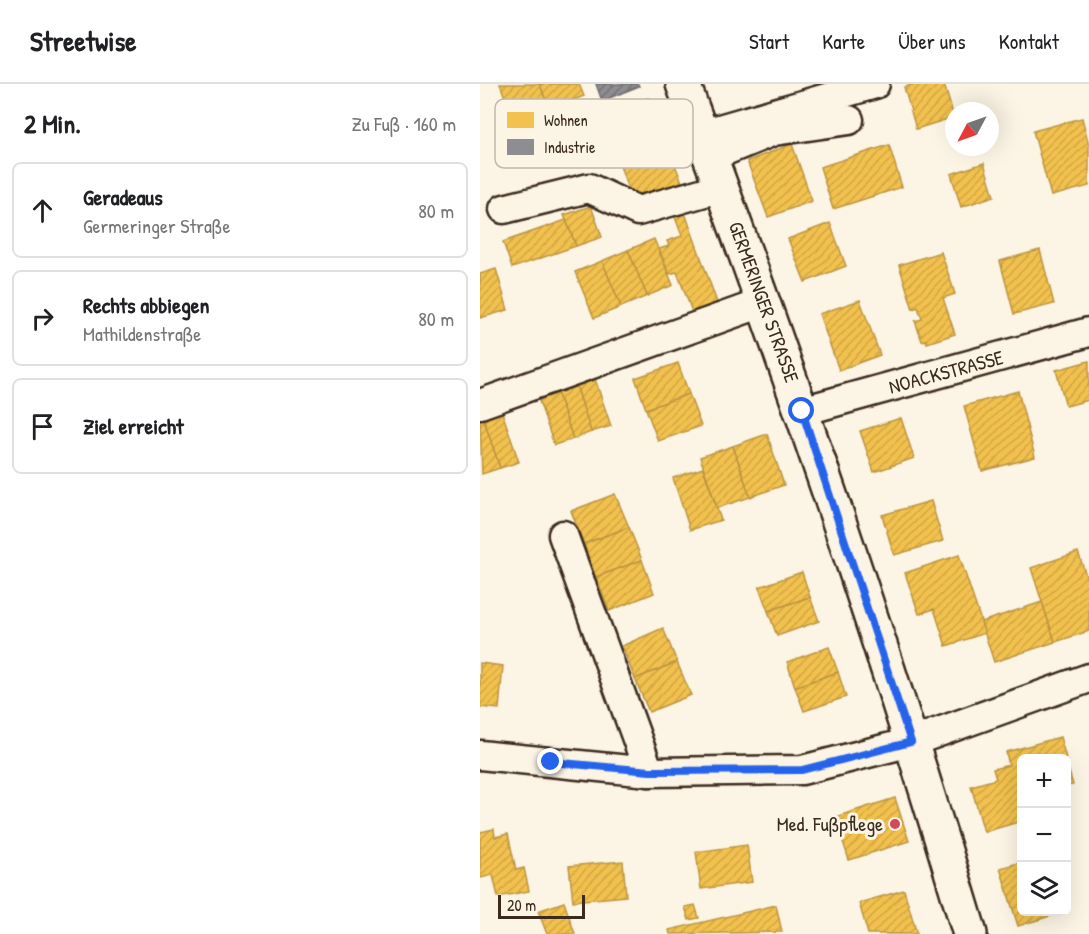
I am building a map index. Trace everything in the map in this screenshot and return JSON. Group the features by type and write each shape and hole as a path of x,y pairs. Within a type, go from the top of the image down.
{"main road":[{"name":"GERMERINGER STRASSE","path":"683,84 689,99"},
{"name":"GERMERINGER STRASSE","path":"693,111 765,302 802,411 911,742 970,934"}],"street":[{"path":"706,145 875,84"},
{"path":"706,145 774,131 849,120"},
{"path":"504,209 589,188 638,211 722,187"},
{"path":"480,404 765,302"},
{"name":"NOACKSTRASSE","path":"802,411 1089,333"},
{"path":"563,535 650,771"},
{"path":"480,755 650,771 802,770 911,742 1089,678"}],"building: Wohnen":[{"path":"500,84 540,84 545,99 506,99"},
{"path":"540,84 579,84 584,96 576,99 545,99"},
{"path":"915,84 944,84 949,102 945,102 945,120 916,129 904,87"},
{"path":"1082,118 1089,145 1089,186 1051,196 1033,131"},
{"path":"792,144 812,201 768,217 747,161"},
{"path":"889,145 902,187 833,209 820,167"},
{"path":"984,163 994,196 961,207 951,174"},
{"path":"621,168 676,168 682,182 634,201"},
{"path":"591,206 602,237 576,246 564,215"},
{"path":"685,213 719,308 694,317 677,272 669,274 659,249 669,246 667,241 682,236 675,217"},
{"path":"566,220 576,246 512,268 503,242"},
{"path":"830,223 846,266 805,282 788,239"},
{"path":"654,239 673,285 647,296 628,250"},
{"path":"628,250 647,296 621,307 602,261"},
{"path":"1040,250 1054,304 1014,314 1000,261"},
{"path":"941,252 955,294 943,298 955,334 927,343 926,340 922,341 915,321 922,319 918,307 913,309 899,265"},
{"path":"602,261 621,307 594,318 575,272"},
{"path":"496,269 508,310 480,318 480,274"},
{"path":"860,300 880,355 839,370 819,314"},
{"path":"1089,361 1089,400 1066,406 1056,370"},
{"path":"678,363 689,394 646,409 635,378"},
{"path":"595,379 611,426 591,432 576,385"},
{"path":"576,385 591,432 573,439 557,392"},
{"path":"1018,391 1035,457 982,471 964,406"},
{"path":"557,392 573,439 554,445 538,398"},
{"path":"689,394 701,426 658,441 646,409"},
{"path":"502,412 519,462 500,468 483,418"},
{"path":"483,418 500,468 482,474 480,419"},
{"path":"901,418 914,458 874,472 860,431"},
{"path":"767,434 784,485 750,497 733,446"},
{"path":"733,446 750,497 717,508 700,457"},
{"path":"703,468 721,520 690,530 673,478"},
{"path":"615,494 629,527 584,544 571,511"},
{"path":"931,501 943,541 894,555 882,515"},
{"path":"629,527 642,560 596,577 584,544"},
{"path":"1078,552 1089,584 1089,631 1055,642 1031,568"},
{"path":"959,555 985,633 946,646 934,609 919,614 905,573"},
{"path":"642,560 654,593 609,611 596,577"},
{"path":"802,572 810,597 768,611 759,587"},
{"path":"810,597 819,621 777,636 768,611"},
{"path":"1042,602 1055,642 994,662 981,622"},
{"path":"663,628 677,662 635,679 622,646"},
{"path":"829,647 838,672 795,687 787,662"},
{"path":"677,662 691,695 649,712 635,679"},
{"path":"480,663 503,666 499,709 480,707"},
{"path":"838,672 846,697 804,711 795,687"},
{"path":"1060,737 1065,754 1017,754 1017,822 984,832 971,786 996,779 993,769 1009,765 1006,752"},
{"path":"895,798 909,841 849,860 835,817"},
{"path":"494,829 495,837 508,834 516,870 524,868 529,891 498,897 493,875 480,878 480,832"},
{"path":"747,845 752,882 701,889 696,852"},
{"path":"623,861 626,896 573,901 569,866"},
{"path":"1017,863 1017,916 1050,916 1018,926 1000,868"},
{"path":"904,890 917,934 868,934 859,903"},
{"path":"564,902 575,934 547,934 538,911"},
{"path":"695,905 699,918 689,920 685,907"},
{"path":"776,905 782,932 670,934 669,930"}],"building: Industrie":[{"path":"596,84 638,84 639,86 607,99 601,99"}],"place":[{"name":"Med. Fußpflege","path":"895,824"}],"route":[{"path":"551,762 650,771 802,770 911,742 802,411"}]}
